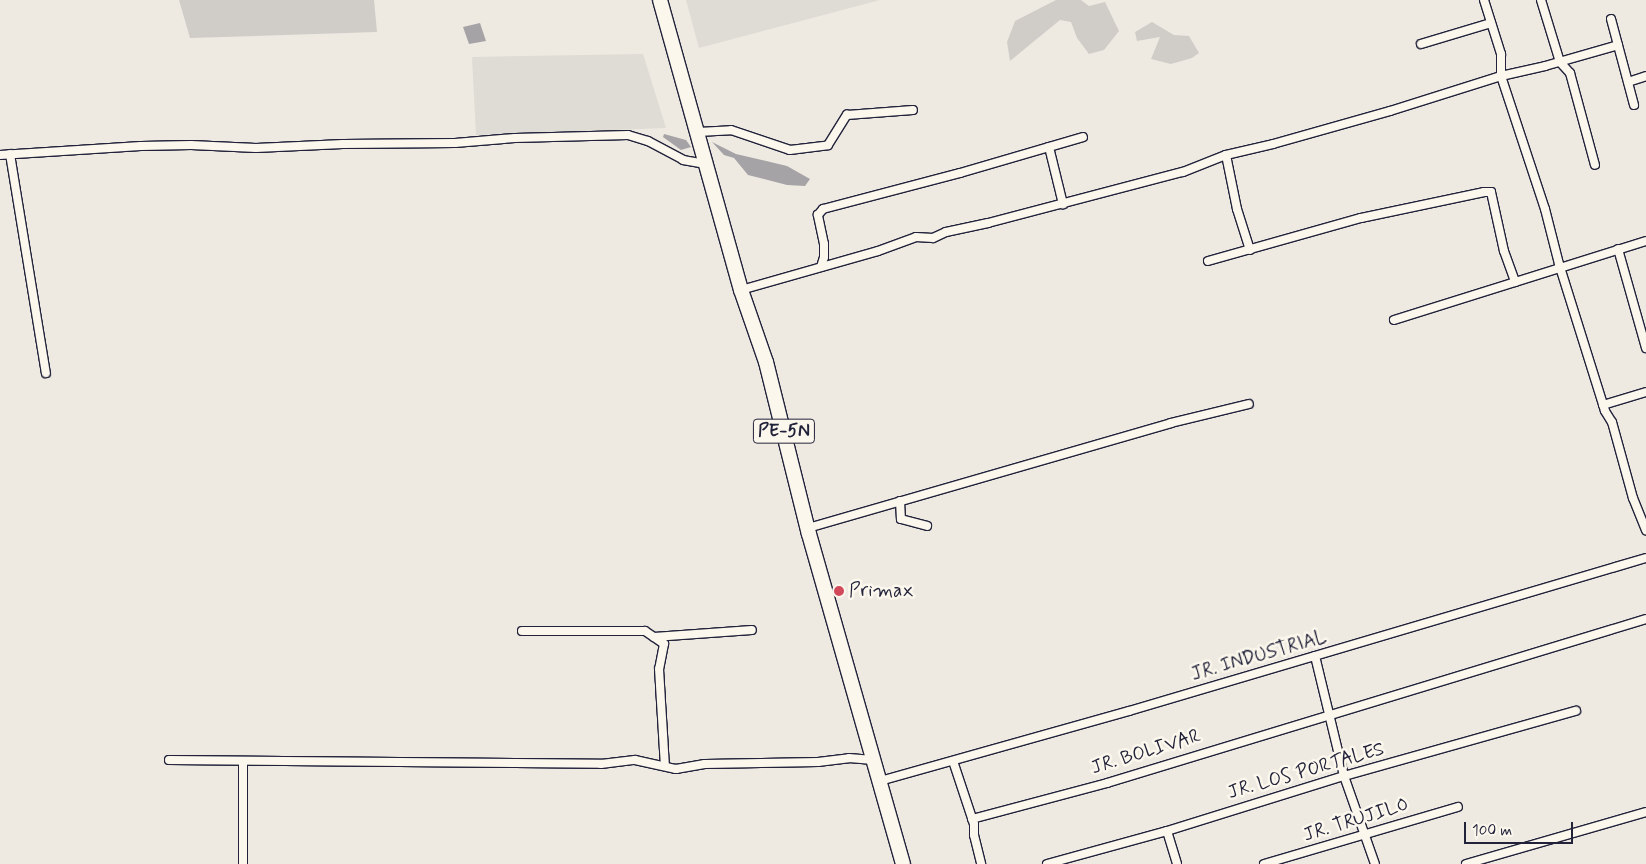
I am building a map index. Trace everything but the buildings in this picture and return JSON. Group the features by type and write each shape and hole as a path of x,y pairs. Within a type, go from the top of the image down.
{"highway":[{"name":"PE-5N","path":"660,0 742,290 770,376 808,528 903,864"}],"street":[{"path":"1484,0 1501,54 1501,76 1545,209 1604,405 1612,422 1633,498 1646,530"},
{"path":"1541,0 1560,62 1570,73 1595,165"},
{"path":"1611,19 1634,105"},
{"path":"1421,44 1491,23"},
{"path":"742,290 916,237 933,238 946,232 1063,204 1183,172 1226,155 1273,144 1390,111 1501,76 1560,62 1573,56 1618,44"},
{"path":"1628,82 1646,76"},
{"path":"698,132 731,130 790,150 828,145 846,115 913,110"},
{"path":"0,156 141,146 256,148 343,144 455,144 514,138 628,136 648,141 683,160 697,165 706,164"},
{"path":"821,267 824,257 824,244 818,215 823,209 905,188 1083,137"},
{"path":"1049,147 1063,204"},
{"path":"10,154 46,373"},
{"path":"1226,155 1237,209 1250,250"},
{"path":"1208,261 1360,218 1442,200 1491,192 1504,251 1515,282"},
{"path":"1394,320 1646,241"},
{"path":"1618,249 1646,348"},
{"path":"1604,405 1646,392"},
{"path":"808,528 1171,423 1249,404"},
{"path":"900,501 899,520 927,526"},
{"name":"JR. INDUSTRIAL","path":"880,781 1315,656 1646,558"},
{"name":"JR. BOLIVAR","path":"972,819 1330,716 1646,618"},
{"path":"654,637 752,630"},
{"path":"522,631 645,631 664,644 659,669 665,766"},
{"path":"1315,656 1344,776 1376,864"},
{"name":"JR. LOS PORTALES","path":"1047,864 1167,831 1344,776 1576,712"},
{"path":"169,760 601,764 635,760 676,769 705,764 818,762 850,758 874,760"},
{"path":"953,761 972,819 981,864"},
{"path":"243,762 243,864"},
{"name":"JR. TRUJILO","path":"1264,864 1458,806"},
{"path":"1466,864 1646,812"},
{"path":"1167,831 1177,864"}],"shaded area":[{"path":"179,0 374,0 377,32 190,38"},
{"path":"686,0 880,0 699,48"},
{"path":"1056,0 1081,0 1089,6 1105,2 1119,31 1104,50 1089,54 1077,38 1071,22 1060,20 1010,61 1007,42 1015,21"},
{"path":"1152,22 1174,35 1189,36 1199,53 1192,58 1171,64 1151,59 1160,37 1137,41 1135,32"},
{"path":"480,23 486,41 469,44 463,27"},
{"path":"643,54 666,128 476,135 472,57"},
{"path":"664,134 686,140 691,147 681,150 663,137"},
{"path":"712,142 736,154 787,166 810,179 805,186 787,185 748,175 734,158 724,155"}],"place":[{"name":"Primax","path":"839,591"}]}
